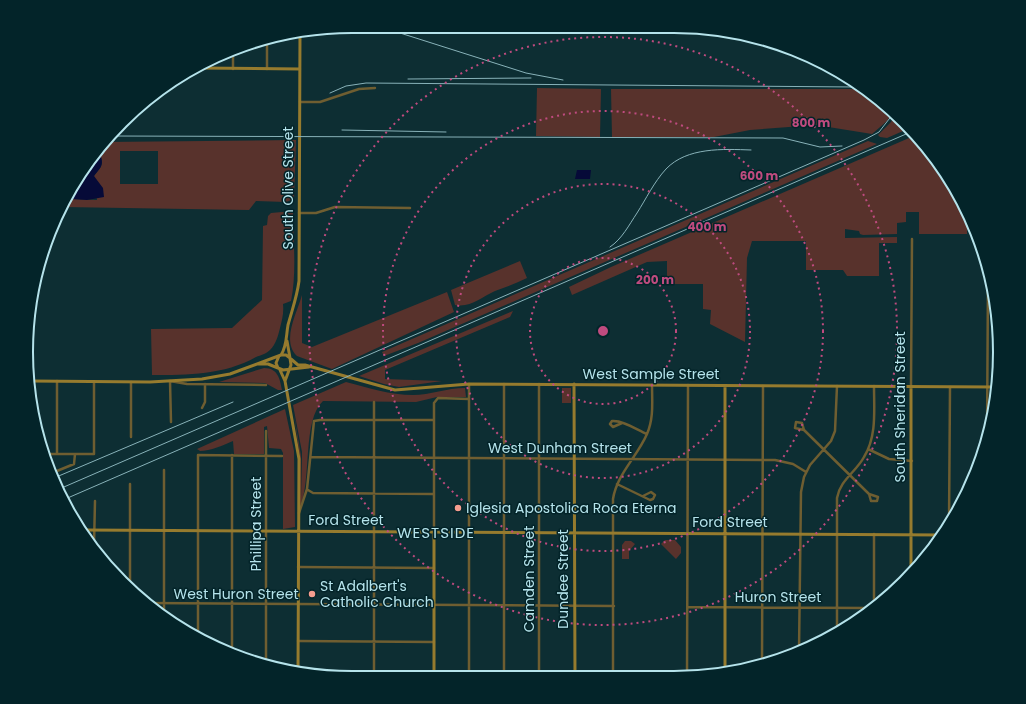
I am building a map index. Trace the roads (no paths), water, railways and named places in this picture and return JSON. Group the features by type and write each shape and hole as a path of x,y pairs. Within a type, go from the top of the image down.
{"street":[{"name":"South Olive Street","path":"280,356 287,341 289,323 298,288 300,38"},
{"path":"267,69 268,44"},
{"path":"234,56 234,68"},
{"path":"207,68 300,69"},
{"path":"300,102 320,102 359,89 375,88"},
{"path":"299,213 316,214 335,207 410,208"},
{"name":"South Sheridan Street","path":"911,565 912,239"},
{"path":"987,414 988,298"},
{"name":"South Olive Street","path":"287,341 291,359"},
{"path":"35,381 131,382 170,381 217,377 286,355 291,359 285,381"},
{"path":"280,356 276,363 285,381 298,453 298,666"},
{"name":"West Sample Street","path":"291,359 298,364 368,384 403,391 469,384 991,387"},
{"path":"259,364 268,364 279,369 288,370"},
{"name":"West Sample Street","path":"288,370 310,367"},
{"path":"57,381 57,454"},
{"path":"170,381 187,384 266,385"},
{"path":"170,381 171,422"},
{"path":"50,454 94,454 94,382"},
{"path":"131,382 132,437"},
{"path":"202,408 205,402 205,384"},
{"path":"469,384 470,671"},
{"path":"504,384 504,671"},
{"name":"Camden Street","path":"539,384 539,671"},
{"name":"Dundee Street","path":"574,384 575,671"},
{"path":"613,671 613,499 617,484 647,434 652,415 652,385"},
{"path":"687,670 688,385"},
{"path":"725,667 726,386"},
{"path":"762,658 763,386"},
{"path":"799,646 801,492 806,472 830,440 836,427 837,386"},
{"path":"836,627 838,494 843,482 859,464 868,449 874,427 874,386"},
{"path":"949,513 950,387"},
{"path":"434,671 435,400 469,399"},
{"path":"374,402 374,671"},
{"path":"298,514 307,489 314,421 434,420"},
{"path":"622,423 647,434"},
{"name":"Phillipa Street","path":"266,430 266,659"},
{"path":"804,430 869,494"},
{"path":"868,449 889,459 912,461"},
{"path":"56,471 74,464 75,454"},
{"path":"198,631 198,455 282,456"},
{"path":"232,455 232,648"},
{"name":"West Dunham Street","path":"311,457 762,460 786,462 806,472"},
{"path":"164,470 164,609"},
{"path":"130,484 130,582"},
{"path":"617,484 643,496"},
{"path":"307,489 313,493"},
{"path":"305,497 313,493 434,494"},
{"path":"94,539 95,501"},
{"name":"Ford Street","path":"88,530 469,531 935,535"},
{"path":"874,534 874,600"},
{"path":"298,567 434,568"},
{"name":"West Huron Street","path":"156,603 614,606"},
{"name":"Huron Street","path":"688,607 864,608"},
{"path":"298,641 434,642"}],"railway":[{"path":"400,33 526,73 563,80"},
{"path":"408,79 531,78"},
{"path":"330,93 346,86 366,83 851,87"},
{"path":"63,487 864,140 879,132 890,117"},
{"path":"342,130 446,132"},
{"path":"68,498 907,134"},
{"path":"117,136 783,138 820,147 842,146"},
{"path":"610,247 625,232 662,174 675,162 695,153 706,151 729,149 751,150"},
{"path":"58,476 233,402"}],"place":[{"name":"Iglesia Apostolica Roca Eterna","path":"458,508"},
{"name":"St Adalbert's Catholic Church","path":"312,594"}],"district":[{"name":"WESTSIDE","path":"436,533"}]}
